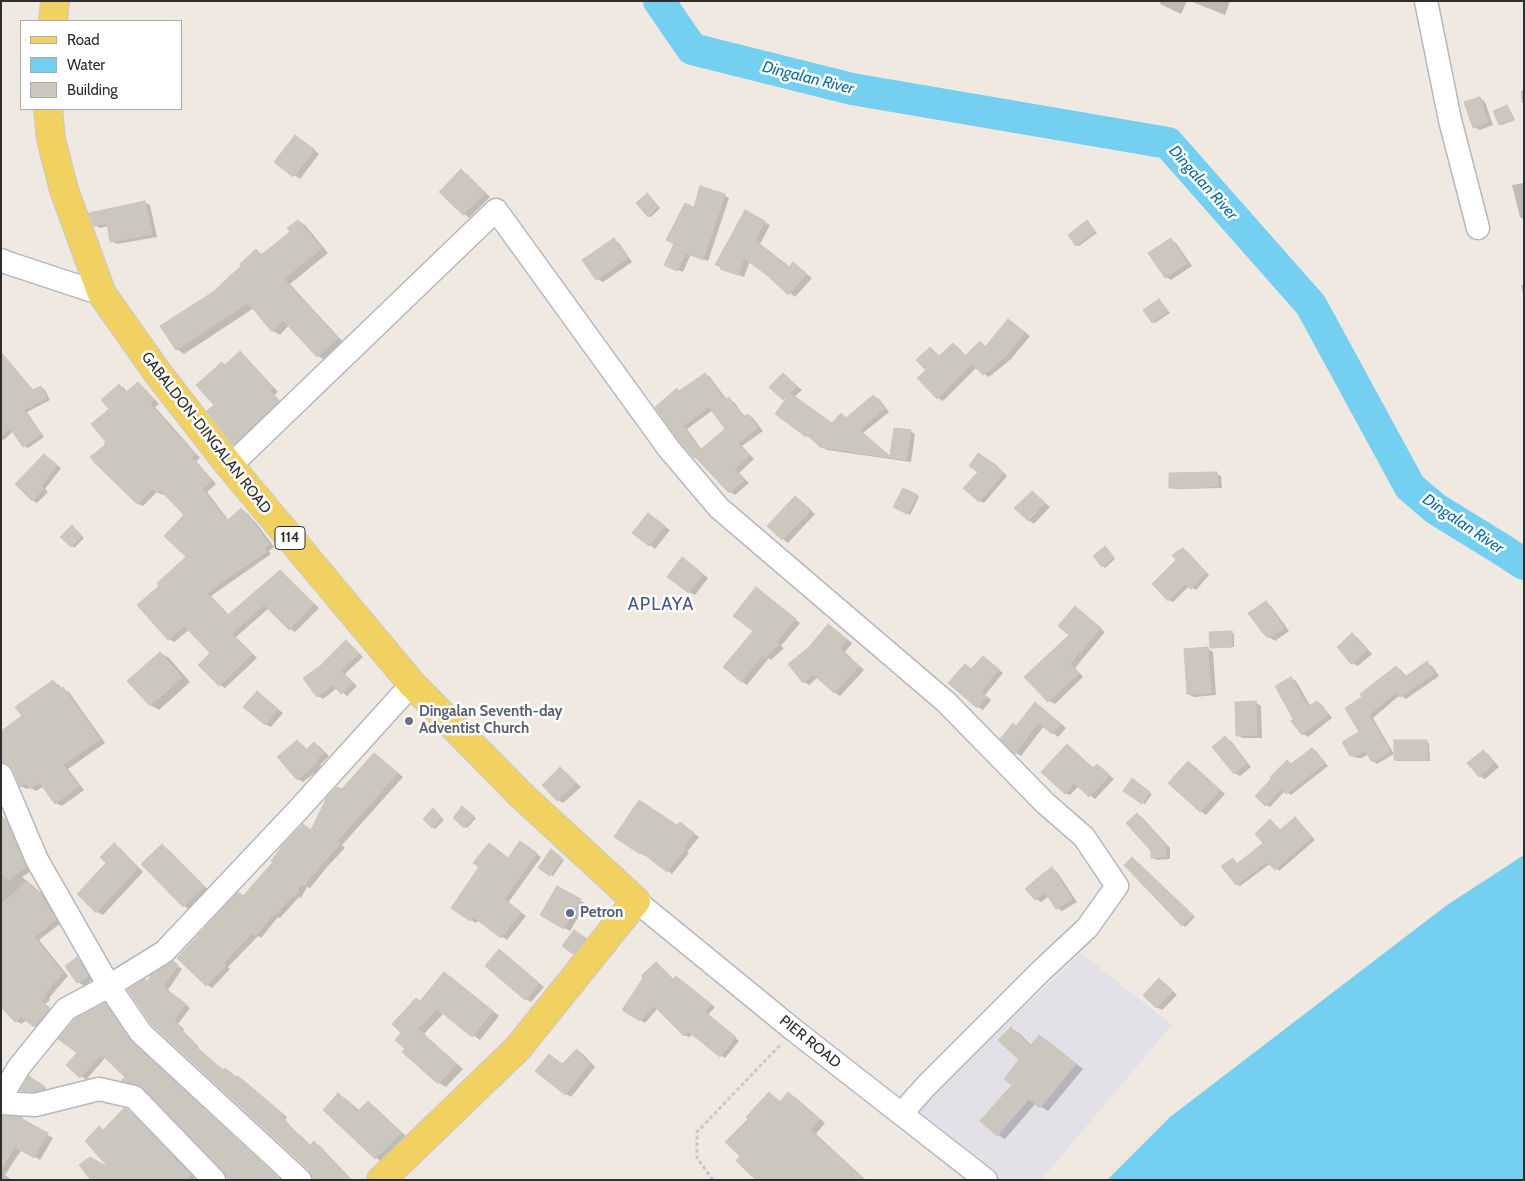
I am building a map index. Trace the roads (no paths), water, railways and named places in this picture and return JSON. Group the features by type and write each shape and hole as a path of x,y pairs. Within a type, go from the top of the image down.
{"main road":[{"path":"53,20 55,1"},
{"name":"GABALDON-DINGALAN ROAD","path":"48,110 51,139 64,190 102,294 157,372 230,466 412,684 521,795 636,901"},
{"path":"381,1180 518,1048 636,901"}],"street":[{"path":"1426,1 1450,120 1478,228"},
{"path":"230,466 496,210 670,449 719,508 946,702 1046,803 1084,837 1117,886 1087,928 1041,971 900,1114"},
{"path":"1,260 8,264 102,294"},
{"path":"1,1097 19,1067 66,1009 109,986 164,952 298,810 412,684"},
{"path":"1,775 37,860 109,986 141,1033 300,1180"},
{"name":"PIER ROAD","path":"636,901 900,1114 986,1180"},
{"path":"1,1102 35,1105 100,1089 134,1098 214,1180"}],"water":[{"path":"1524,855 1524,1180 1107,1180 1170,1117 1447,905"}],"waterway":[{"name":"Dingalan River","path":"659,1 692,49 852,89 1168,143 1311,305 1410,487 1436,509 1524,564"}],"place":[{"name":"Dingalan Seventh-day Adventist Church","path":"409,721"},
{"name":"Petron","path":"570,913"}],"district":[{"name":"APLAYA","path":"661,605"}]}
